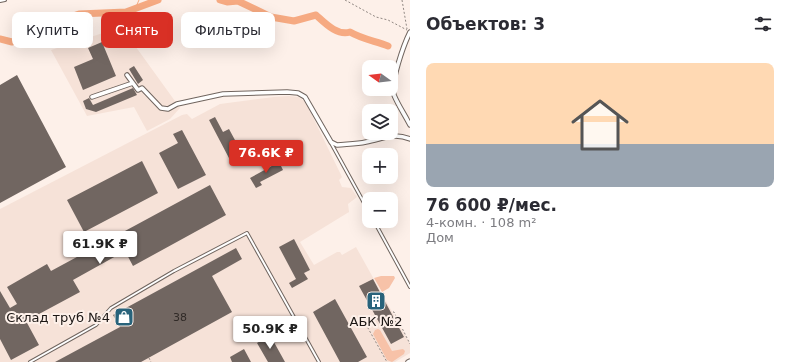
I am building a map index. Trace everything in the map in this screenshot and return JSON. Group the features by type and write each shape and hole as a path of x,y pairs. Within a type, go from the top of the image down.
{"street":[{"path":"409,32 393,87 394,94 410,125"},
{"path":"127,75 138,90 142,88 161,108 168,109 177,104 223,94 298,93 305,97 331,142 337,145 360,143 393,135 399,135 410,139"},
{"path":"92,97 132,83"}],"lane":[{"path":"0,1 5,0"},
{"path":"331,142 362,199"},
{"path":"378,228 410,287"},
{"path":"30,362 96,325 111,308 174,271 248,233 319,362"}],"path":[{"path":"345,0 376,17 388,20 409,32"},
{"path":"402,0 409,32"},
{"path":"393,312 410,344"},
{"path":"375,315 364,321 386,362"},
{"path":"149,358 151,362"}],"shaded area":[{"path":"101,34 101,48 137,48 180,108 170,119 147,131 134,107 87,116 51,50 57,48 93,48 93,36"},
{"path":"289,96 298,97 303,100 308,107 342,177 339,180 342,187 351,188 357,197 348,204 349,212 300,242 314,265 337,252 340,252 342,255 356,247 410,344 410,353 395,362 0,362 0,209 182,115 187,114 192,119 220,104"},
{"path":"381,276 394,276 395,278 389,288 382,292 374,278"},
{"path":"378,329 392,351 403,349 405,351 404,354 392,362 387,360 373,334 375,330"}],"building":[{"path":"101,42 101,48 104,48 116,76 83,90 74,67 93,59 88,48 93,48 93,46"},
{"path":"134,66 143,80 138,84 129,69"},
{"path":"17,75 66,167 0,203 0,85"},
{"path":"133,88 137,95 96,112 86,109 83,101 89,98 93,105"},
{"path":"215,117 223,132 229,129 242,153 230,160 209,120"},
{"path":"182,130 206,175 178,189 159,153 178,143 173,134"},
{"path":"142,161 158,193 84,232 67,200"},
{"path":"279,162 283,170 260,182 262,185 256,188 250,178"},
{"path":"210,185 226,215 133,266 125,251 73,280 80,292 26,321 39,345 11,360 0,339 0,291 10,308 17,304 7,287 47,264 51,271"},
{"path":"294,239 310,270 304,273 308,279 292,288 289,283 296,279 279,247"},
{"path":"236,248 242,259 212,276 232,312 141,362 55,362 120,327 113,315"},
{"name":"АБК №2","path":"373,279 404,337 391,344 359,286"},
{"path":"335,299 367,357 358,362 340,362 313,312"},
{"path":"270,335 285,362 268,362 257,343"},
{"path":"244,349 251,362 232,362 230,357"}],"waterway":[{"path":"135,9 139,0"},
{"path":"0,39 12,42 53,23 79,14 126,12 158,0"},
{"path":"220,0 227,2 238,1 271,17 294,21 316,15 327,25 340,32 350,32 388,46"}],"place":[{"name":"АБК №2","path":"376,301"},
{"name":"Склад труб №4","path":"124,317"}]}
